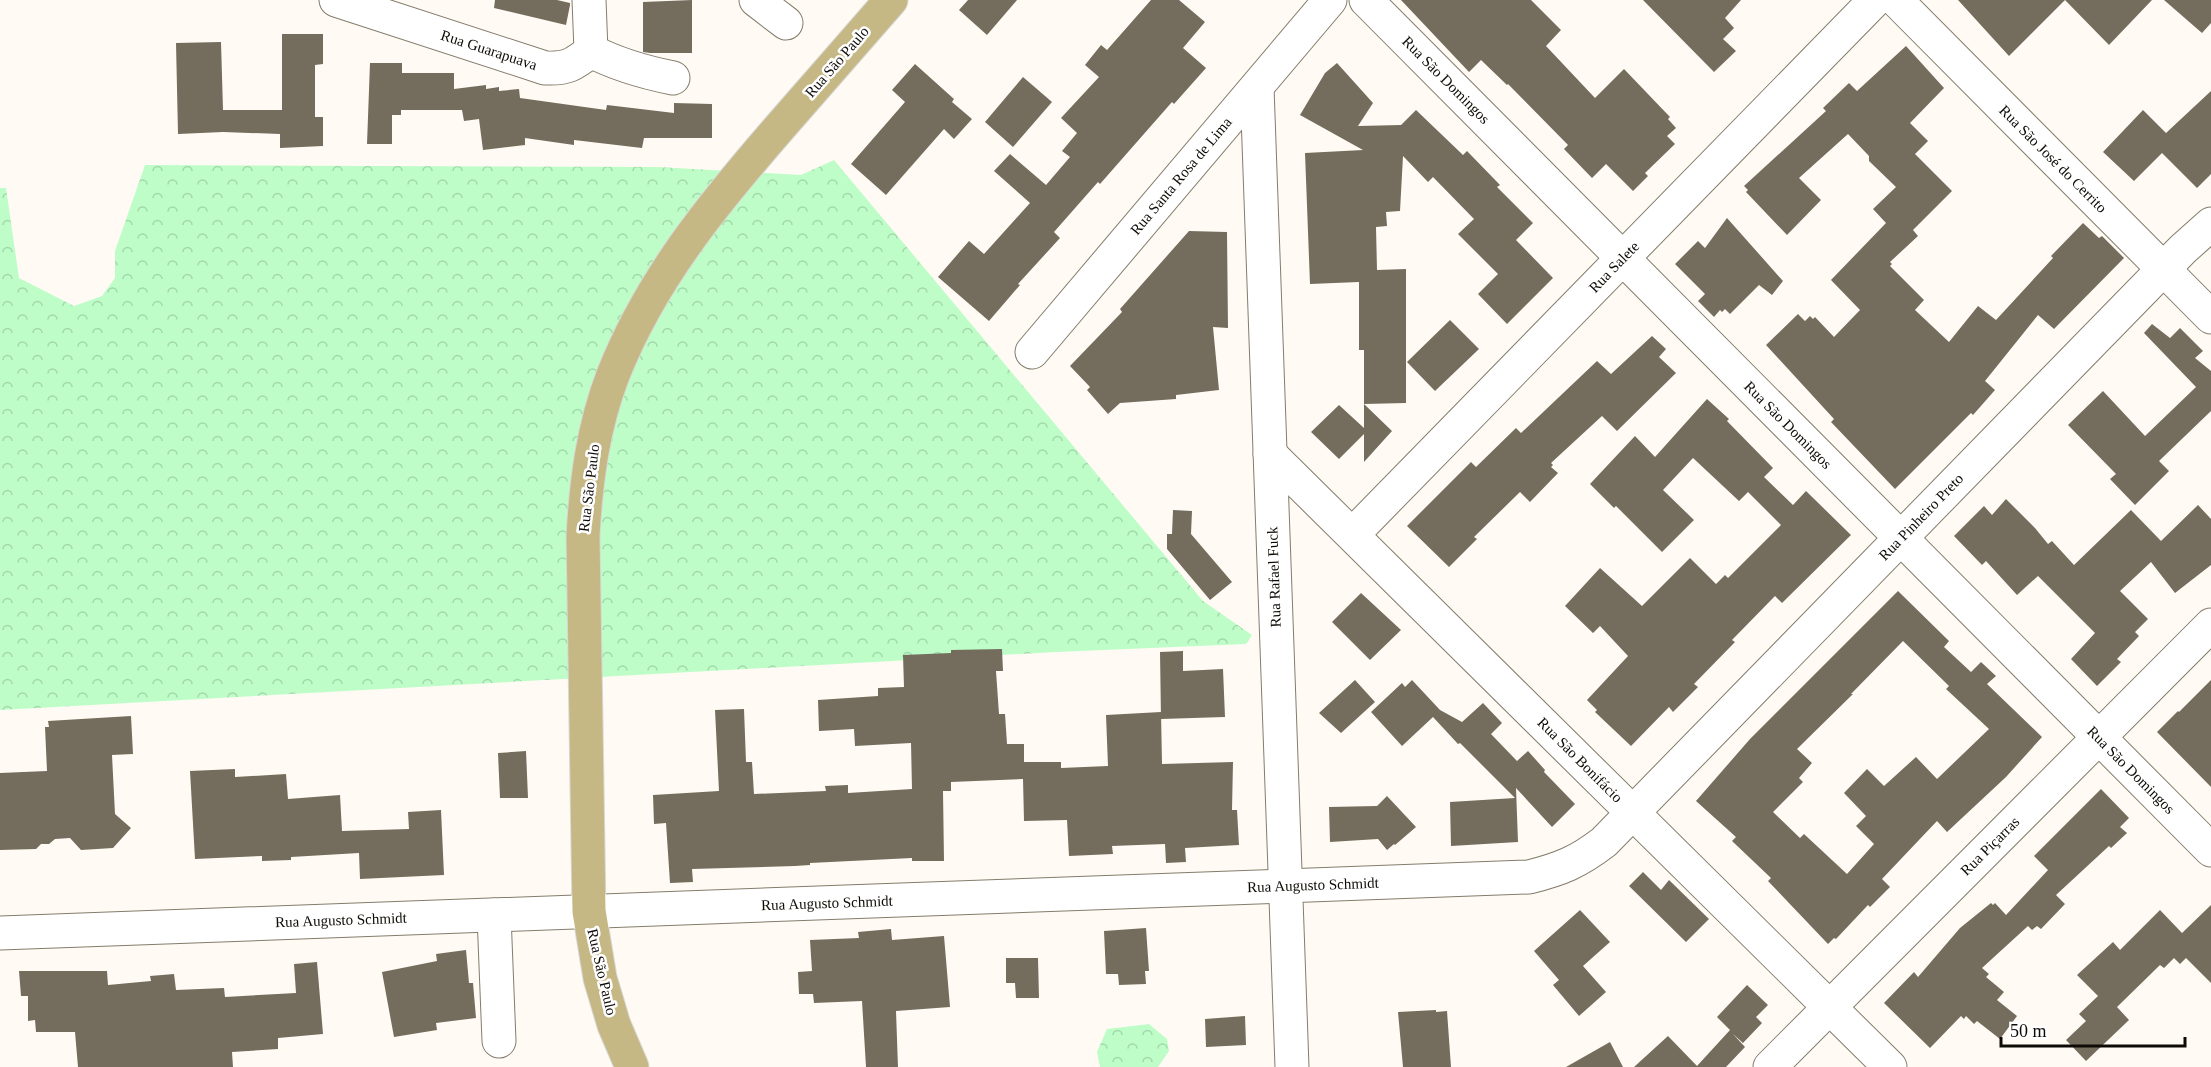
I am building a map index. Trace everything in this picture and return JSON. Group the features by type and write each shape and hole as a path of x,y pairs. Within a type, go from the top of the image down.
{"main road":[{"name":"Rua São Paulo","path":"632,1067 614,1025 600,978 589,911 583,536 591,453 613,377 631,333 652,292 725,191 891,0"}],"street":[{"name":"Rua Guarapuava","path":"336,0 545,68 562,69 591,51"},
{"path":"589,0 591,51 615,64 673,78"},
{"path":"756,0 786,23"},
{"name":"Rua Santa Rosa de Lima","path":"1032,352 1330,0"},
{"name":"Rua São Domingos","path":"1366,0 2211,850"},
{"name":"Rua Salete","path":"1353,534 1875,0"},
{"name":"Rua São José do Cerrito","path":"1896,0 2211,317"},
{"name":"Rua Rafael Fuck","path":"1257,87 1292,1067"},
{"name":"Rua Pinheiro Preto","path":"1633,812 2163,269 2211,224"},
{"name":"Rua São Bonifácio","path":"1270,454 1890,1067"},
{"name":"Rua Piçarras","path":"1770,1067 2211,625"},
{"name":"Rua Augusto Schmidt","path":"0,933 1529,876 1556,870 1584,858 1604,842 1633,812"},
{"path":"494,915 499,1041"}],"green space":[{"path":"834,160 1203,601 1252,635 1246,644 1056,652 0,710 0,188 6,188 19,278 74,306 102,296 115,278 115,251 145,165 658,167 801,175"},
{"path":"1149,1024 1167,1039 1169,1051 1158,1067 1100,1067 1097,1052 1107,1029"}],"building":[{"path":"495,0 557,0 570,3 566,25 494,8"},
{"path":"692,0 692,53 643,52 643,2"},
{"path":"968,0 1017,0 987,35 959,10"},
{"path":"1151,0 1179,0 1205,22 1183,48 1206,68 1174,104 1172,102 1054,232 1060,238 1018,284 1020,285 989,321 938,277 969,241 984,254 1030,203 994,171 1010,154 1046,185 1070,157 1062,151 1077,133 1061,118 1099,77 1085,65 1101,45 1107,50"},
{"path":"1401,0 1531,0 1561,30 1546,46 1595,98 1624,69 1670,117 1668,119 1676,128 1667,136 1675,144 1645,173 1648,176 1633,191 1606,164 1592,178 1564,149 1568,145 1508,84 1481,60 1469,72"},
{"path":"1643,0 1741,0 1725,18 1734,28 1723,39 1736,51 1714,72"},
{"path":"1958,0 2065,0 2009,56"},
{"path":"2065,0 2152,0 2109,45"},
{"path":"2164,0 2211,0 2211,23 2202,33"},
{"path":"282,34 323,34 323,64 315,65 315,117 323,117 323,146 280,148 280,134 223,132 178,134 176,43 221,42 223,110 282,110"},
{"path":"1906,46 1944,88 1910,123 1928,141 1915,154 1952,191 1913,230 1918,236 1890,262 1892,264 1890,266 1924,300 1915,310 1949,342 1978,306 1996,320 2083,223 2099,238 2102,236 2124,258 2054,329 2038,315 1985,381 1995,390 1973,415 1971,413 1895,489 1831,422 1834,419 1766,345 1798,314 1805,321 1810,316 1813,319 1815,317 1834,337 1860,310 1831,280 1886,223 1873,209 1896,187 1869,161 1869,156 1848,134 1799,178 1821,200 1787,235 1746,192 1748,190 1744,186 1826,111 1823,108 1849,83 1857,91"},
{"path":"370,63 402,63 402,73 454,73 454,89 486,85 486,89 499,87 499,91 519,89 520,98 606,110 607,105 674,113 674,103 712,104 712,138 644,138 642,148 574,140 574,145 525,138 525,145 483,150 479,119 464,121 462,110 401,110 401,115 392,115 392,144 367,144"},
{"path":"1337,63 1373,103 1358,126 1401,125 1416,110 1463,155 1467,151 1500,185 1497,187 1533,223 1516,240 1553,278 1507,324 1478,294 1498,274 1458,234 1474,219 1433,177 1428,182 1403,156 1400,211 1386,212 1387,226 1376,227 1377,270 1406,269 1406,403 1364,404 1364,350 1359,350 1359,282 1310,284 1305,153 1363,150 1300,115 1325,73"},
{"path":"915,64 954,99 952,102 972,119 954,139 944,129 886,195 851,164 905,102 892,90"},
{"path":"1023,77 1052,102 1013,147 985,122"},
{"path":"2211,91 2211,174 2197,188 2162,153 2134,181 2103,152 2143,110 2166,133"},
{"path":"1727,218 1783,281 1772,295 1759,285 1730,314 1725,309 1722,312 1720,310 1714,317 1698,301 1705,294 1675,264 1698,241 1705,248"},
{"path":"1189,231 1227,232 1228,328 1213,327 1219,390 1176,395 1176,399 1120,403 1108,414 1087,390 1090,387 1070,366 1122,312 1120,309"},
{"path":"1450,320 1479,349 1435,391 1407,362"},
{"path":"2152,324 2170,338 2180,328 2203,351 2195,358 2211,371 2211,411 2159,461 2169,471 2135,505 2110,479 2116,474 2068,425 2103,391 2145,436 2196,387 2144,333"},
{"path":"1652,336 1666,349 1659,357 1676,373 1617,431 1602,416 1551,463 1553,465 1551,467 1558,473 1530,502 1520,492 1474,537 1477,539 1449,567 1407,526 1471,462 1476,467 1516,428 1521,433 1597,361 1611,374"},
{"path":"1707,399 1729,419 1727,421 1773,468 1764,477 1793,505 1806,491 1851,535 1782,603 1775,596 1732,640 1735,642 1694,684 1698,687 1673,712 1669,707 1631,746 1595,712 1597,710 1587,700 1628,656 1600,626 1593,633 1565,606 1600,568 1642,606 1690,558 1716,584 1725,575 1728,578 1781,525 1748,492 1739,501 1693,458 1663,490 1694,520 1662,552 1616,506 1614,508 1590,484 1635,436 1655,457"},
{"path":"1364,404 1392,431 1364,462 1364,434 1339,459 1311,432 1339,405 1364,428"},
{"path":"2006,499 2048,544 2052,541 2074,565 2131,510 2161,541 2198,505 2211,519 2211,565 2175,593 2151,562 2120,591 2148,619 2135,632 2139,636 2117,659 2121,662 2097,686 2071,659 2095,633 2038,576 2017,595 1986,561 1982,565 1954,536 1984,506 1992,515"},
{"path":"1173,510 1192,511 1191,534 1232,582 1210,600 1167,549 1167,534 1172,534"},
{"path":"1898,591 1949,641 1944,647 1971,672 1981,662 1996,676 1987,684 2042,737 2006,777 1947,832 1937,821 1882,879 1890,887 1828,944 1768,881 1771,878 1732,841 1736,837 1696,801 1750,739","holes":["1903,641 1949,686 1946,689 1989,729 1937,779 1916,757 1884,786 1867,769 1844,793 1866,816 1856,826 1874,844 1847,874 1804,834 1800,838 1773,812 1803,782 1799,778 1812,763 1797,749"]},
{"path":"1361,593 1401,630 1370,660 1332,622"},
{"path":"1002,649 1003,671 996,671 999,714 1005,714 1007,744 1024,744 1024,762 1061,762 1061,768 1108,766 1106,715 1161,712 1162,764 1233,762 1232,810 1237,810 1239,845 1185,848 1186,862 1166,863 1165,844 1112,846 1113,854 1069,856 1067,820 1024,821 1023,779 951,782 951,791 943,791 944,861 912,861 912,858 810,863 810,865 795,866 692,869 693,882 670,883 666,823 654,824 653,795 719,791 715,710 744,709 746,762 752,762 754,794 826,791 825,786 848,785 848,793 912,789 911,743 855,746 854,729 819,731 818,700 878,696 878,688 904,687 903,655 951,653 951,650"},
{"path":"1183,651 1183,671 1223,669 1225,717 1161,719 1160,652"},
{"path":"1355,680 1375,702 1341,733 1319,713"},
{"path":"1412,680 1440,710 1462,722 1483,703 1502,723 1491,734 1517,761 1528,751 1545,770 1544,772 1575,804 1552,827 1516,788 1518,842 1451,846 1450,802 1515,798 1433,717 1402,746 1371,712 1402,683 1405,687"},
{"path":"2211,680 2211,787 2157,732"},
{"path":"131,716 133,754 112,755 115,814 131,828 113,848 81,850 70,838 55,839 49,844 41,844 36,849 0,850 0,773 47,771 45,727 49,727 48,721"},
{"path":"526,751 528,798 500,798 498,753"},
{"path":"235,769 235,777 286,774 288,799 340,795 342,831 409,829 408,812 441,810 444,875 360,879 359,853 291,857 291,860 262,861 262,856 195,859 190,771"},
{"path":"2101,789 2129,818 2120,827 2127,833 2111,848 2109,846 2056,895 2065,904 2041,929 2037,926 2032,930 2028,926 1982,968 1989,974 1986,977 2004,992 1997,1000 2017,1016 2000,1039 1977,1021 1974,1024 1966,1016 1964,1019 1961,1016 1930,1048 1884,1003 1914,972 1918,977 1960,928 1991,903 1993,905 1995,903 2006,915 2048,870 2034,856"},
{"path":"1387,796 1416,827 1395,845 1387,850 1378,839 1330,842 1329,807 1377,806"},
{"path":"1643,872 1661,890 1669,880 1709,919 1686,942 1629,886"},
{"path":"2211,905 2211,983 2186,958 2180,964 2174,958 2164,968 2160,965 2117,1007 2129,1020 2086,1061 2066,1040 2086,1021 2079,1014 2098,996 2077,975 2113,942 2120,950 2160,910 2182,933"},
{"path":"1580,910 1610,942 1583,966 1606,992 1579,1016 1553,985 1559,980 1534,951"},
{"path":"1146,928 1149,971 1145,971 1146,984 1119,985 1118,974 1106,974 1104,931"},
{"path":"891,929 892,940 944,936 950,1007 896,1011 898,1067 866,1067 862,1001 814,1003 813,994 799,994 798,972 812,971 810,940 859,938 858,932"},
{"path":"466,950 469,983 473,983 476,1018 436,1023 437,1030 394,1037 382,972 437,961 436,954"},
{"path":"1006,958 1038,958 1039,998 1016,998 1015,983 1006,983"},
{"path":"317,962 323,1034 278,1038 278,1049 232,1052 233,1067 78,1067 75,1032 36,1032 35,1020 28,1021 28,996 21,996 19,971 107,971 108,985 151,981 150,976 174,974 176,990 224,988 225,997 296,993 294,964"},
{"path":"1747,985 1768,1005 1756,1017 1762,1023 1743,1043 1733,1034 1745,1047 1726,1067 1634,1067 1668,1036 1697,1066 1730,1030 1717,1017"},
{"path":"1436,1010 1436,1012 1447,1011 1451,1067 1403,1067 1398,1012"},
{"path":"1245,1016 1246,1045 1206,1047 1205,1019"},
{"path":"1610,1042 1623,1067 1566,1067"}]}
